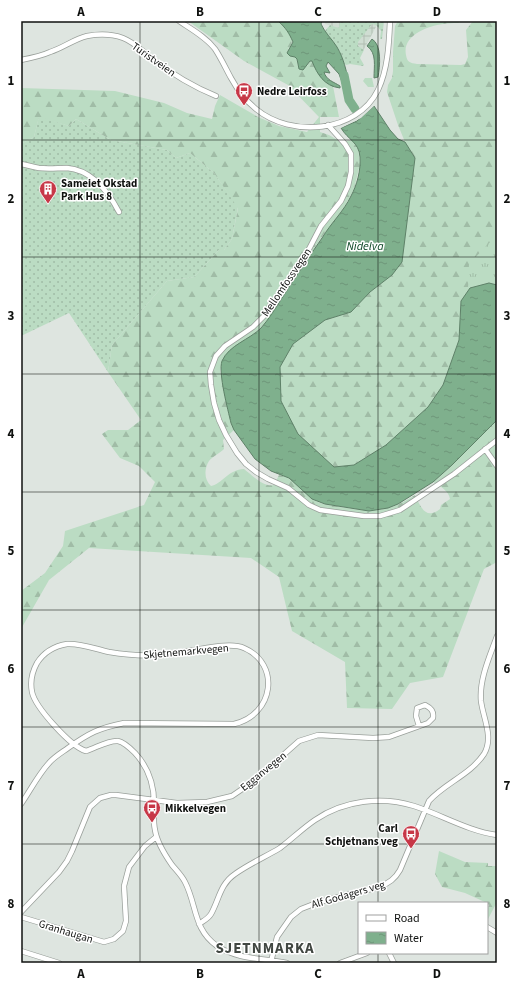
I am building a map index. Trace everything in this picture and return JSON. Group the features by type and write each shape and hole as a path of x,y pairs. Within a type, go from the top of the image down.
{"street":[{"path":"179,21 211,44 236,87 250,103 274,120 294,126 318,126 340,122 357,114 372,100 378,90 383,76 390,21"},
{"name":"Turistveien","path":"21,60 50,52 81,37 93,35 114,36 131,42 169,71 201,90 216,96"},
{"name":"Mellomfossvegen","path":"328,125 346,144 351,154 351,172 348,186 341,201 322,226 309,249 264,316 254,327 225,346 216,356 210,372 211,385 218,415 226,435 237,454 246,464 268,480 288,488 309,505 320,510 364,516 380,516 400,510 454,474 497,440"},
{"path":"21,164 39,168 68,168 85,173 104,188 119,212"},
{"path":"485,449 497,466"},
{"name":"Alf Godagers veg","path":"271,962 277,937 291,917 301,909 319,902 379,887 396,877 429,801 436,792 467,772 485,752 488,729 480,692 497,636"},
{"name":"Skjetnemarkvegen","path":"21,804 48,764 55,757 86,735 107,726 124,724 216,725 242,722 256,714 264,702 268,685 264,669 256,656 242,647 222,646 163,655 142,655 109,652 76,645 56,646 48,651 33,670 31,679 32,691 39,707 73,744"},
{"name":"Egganvegen","path":"21,912 59,872 67,861 90,807 100,798 111,795 177,803 207,802 232,796 254,781 299,741 318,735 373,738 389,737 428,723 433,718 434,713 430,707 424,705 417,708 416,716 419,726"},
{"path":"73,744 81,750 86,751 118,741 134,751 142,761 154,791 154,824 156,837 166,856 186,884 199,924 209,939 227,952 244,958 287,963"},
{"path":"199,924 211,914 219,893 229,879 236,873 279,848 316,819 350,804 369,801 402,803 425,810 466,827 497,834"},
{"name":"Granhaugan","path":"21,917 104,942 114,938 123,931 126,921 124,886 129,868 145,846 156,837"},
{"path":"488,928 497,933"},
{"path":"21,952 59,963"},
{"path":"340,963 364,954"},
{"path":"390,954 394,963"}],"shaded area":[{"path":"326,21 378,22 363,51 339,28 325,24"}],"green space":[{"path":"188,21 278,21 288,30 292,38 291,45 288,49 297,59 298,66 307,66 310,61 312,61 324,80 333,86 339,117 320,117 320,132 341,142 352,140 358,148 360,164 354,189 344,208 321,238 268,320 223,360 220,371 231,423 234,430 223,440 224,449 207,464 206,478 209,484 211,486 215,485 234,471 244,469 258,480 270,485 274,485 279,475 285,476 316,501 325,504 362,510 379,510 396,505 415,495 424,510 430,513 435,512 440,509 441,505 450,499 446,491 433,482 497,420 497,562 484,569 443,677 410,683 392,709 347,708 345,662 292,631 279,577 251,558 89,548 49,580 21,629 21,591 45,573 63,546 65,531 144,505 155,482 139,466 120,458 102,434 108,430 128,430 141,420 108,372 112,345 167,281 194,277 219,250 224,250 232,239 238,208 214,173 190,153 176,158 167,150 111,140 76,119 69,126 39,117 34,137 21,144 21,88 115,91 164,103 187,113 212,119 215,106 220,95 258,117 279,126 307,132 319,117 288,85 244,61"},
{"path":"340,21 384,21 382,39 380,39 381,31 376,25 372,24 358,42 358,46 364,50 360,58 364,65 363,66 344,64 338,48 324,32 330,25 339,28"},
{"path":"398,21 461,21 458,23 437,25 417,33 408,42 406,55 409,62 417,64 461,65 465,64 468,57 466,30 473,21 497,21 497,285 489,283 461,301 459,340 443,385 428,407 386,445 354,465 334,467 298,434 281,401 280,367 293,344 325,320 351,312 370,292 392,275 410,196 415,158 405,142 387,92 388,85 392,78 395,26"},
{"path":"365,78 372,78 374,87 368,87 363,81"},
{"path":"39,116 69,126 76,119 111,140 167,150 176,158 190,153 214,173 238,207 232,239 224,250 219,250 194,277 167,281 112,345 108,372 69,313 21,336 21,144 34,137"},
{"path":"497,235 497,284 482,284 468,289 469,264"},
{"path":"439,851 465,862 488,863 488,866 497,866 497,902 488,919 488,902 465,893 442,887 435,874"}],"water":[{"path":"278,21 322,21 321,24 337,47 343,60 349,83 347,87 342,82 339,74 328,62 326,66 330,73 324,72 325,75 340,86 340,88 334,87 325,82 316,70 312,61 310,61 303,70 299,69 297,59 287,53 293,42 287,31"},
{"path":"372,39 377,46 380,56 378,77 374,78 374,56 367,46"},
{"name":"Nidelva","path":"374,106 390,130 398,139 405,142 415,158 402,262 392,275 370,292 351,312 325,320 293,344 280,367 281,401 298,434 334,467 354,465 386,445 428,407 443,385 459,340 461,301 470,288 489,283 497,285 497,420 433,482 398,504 388,508 369,511 325,504 312,499 289,478 271,471 255,459 234,430 231,423 224,392 221,367 225,355 229,351 256,332 267,321 348,201 358,177 360,157 358,148 341,128 357,121"}],"pier":[{"path":"374,104 374,106 361,118 341,128 341,126 356,119"}],"waterway":[{"name":"Nidelva","path":"344,75 349,100 355,109"}],"place":[{"name":"Nedre Leirfoss","path":"244,106"},
{"name":"Sameiet Okstad Park Hus 8","path":"48,204"},
{"name":"Mikkelvegen","path":"152,823"},
{"name":"Carl Schjetnans veg","path":"411,849"}],"district":[{"name":"SJETNMARKA","path":"265,948"}]}
